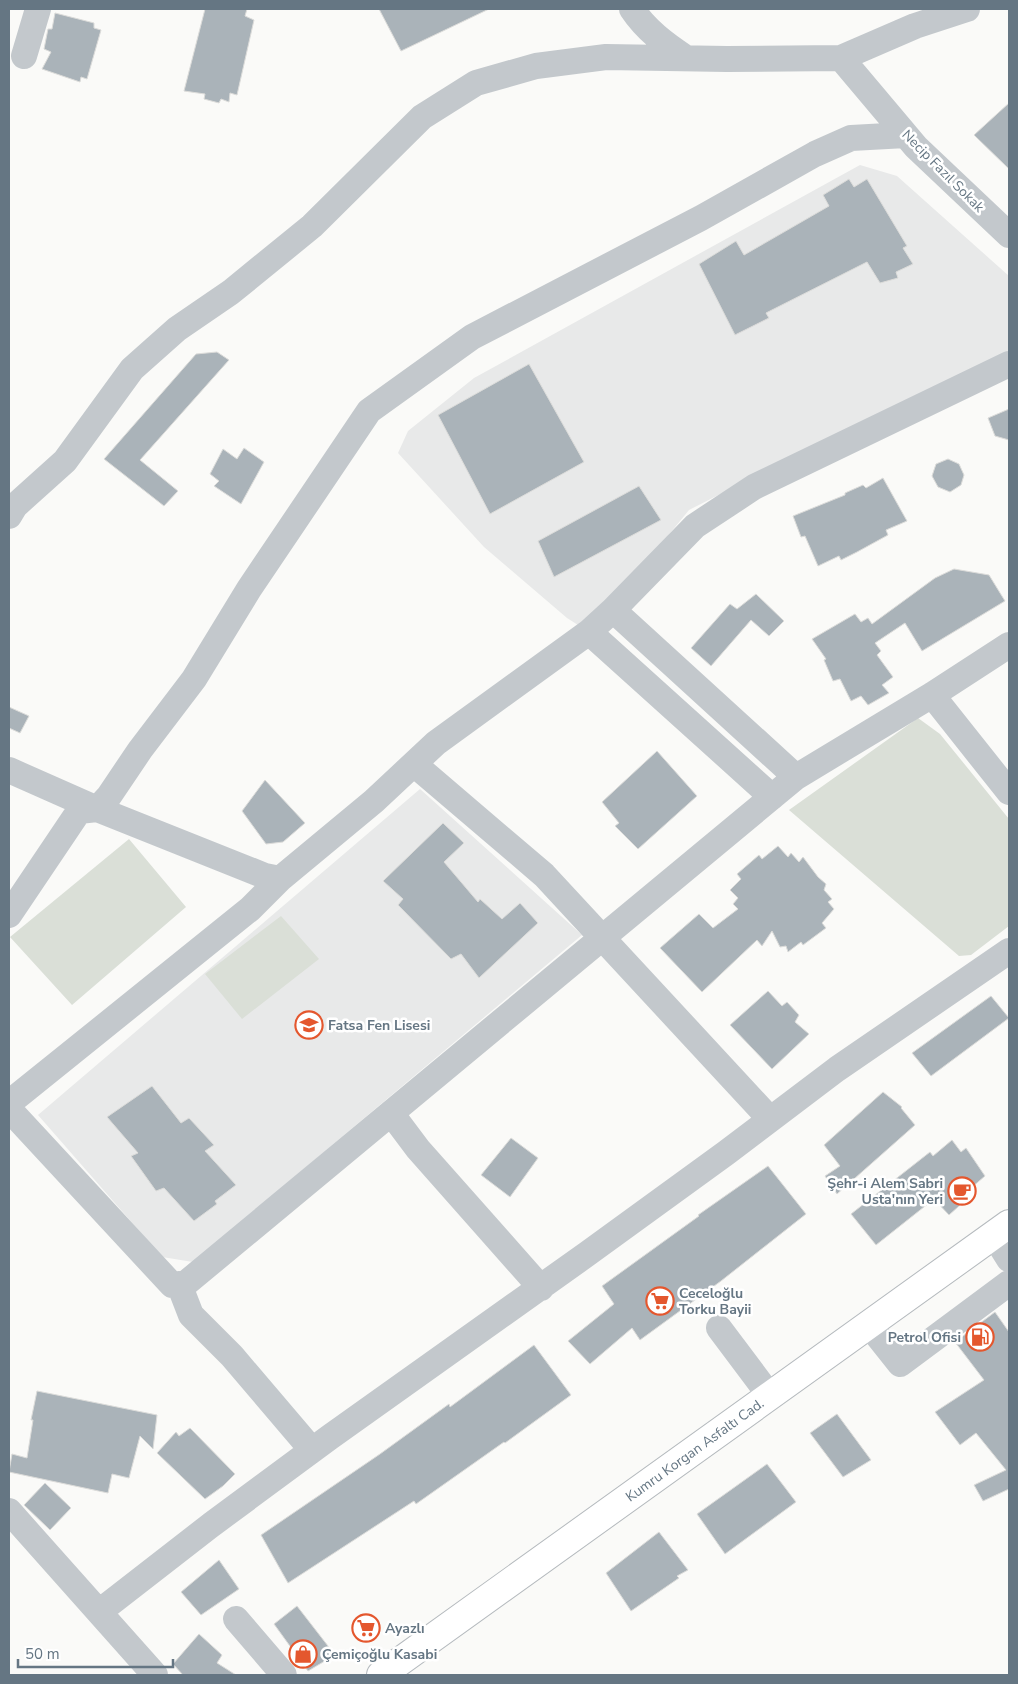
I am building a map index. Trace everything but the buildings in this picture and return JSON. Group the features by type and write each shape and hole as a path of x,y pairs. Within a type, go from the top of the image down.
{"main road":[{"name":"Kumru Korgan Asfaltı Cad.","path":"381,1675 1002,1230"}],"street":[{"path":"24,56 38,9"},
{"path":"632,9 639,19 661,41 686,58"},
{"path":"9,516 15,506 65,461 132,369 177,329 231,292 312,226 422,117 476,83 536,66 606,56 841,58 915,26 967,9"},
{"name":"Necip Fazıl Sokak","path":"841,58 916,147 1009,235"},
{"path":"9,915 79,811 97,809 110,796 140,750 194,679 249,589 369,412 472,337 701,218 815,154 852,138 906,134"},
{"path":"9,1104 250,909 280,879 374,801 436,743 589,632 695,526 754,487 1009,364"},
{"path":"613,610 796,777"},
{"path":"589,632 772,797"},
{"path":"9,1109 172,1285 185,1284 796,777 932,695 1009,645"},
{"path":"932,695 1009,792"},
{"path":"414,764 544,875 770,1120"},
{"path":"9,770 97,809 265,876 280,879"},
{"path":"99,1612 210,1525 312,1450 540,1288 837,1069 1009,951"},
{"path":"391,1113 418,1149 540,1288"},
{"path":"1002,1230 1009,1259"},
{"path":"869,1325 900,1364 1009,1283"},
{"path":"179,1284 191,1315 232,1356 312,1450"},
{"path":"718,1328 770,1396"},
{"path":"9,1511 155,1675"},
{"path":"236,1619 284,1675"}],"shaded area":[{"path":"860,165 897,176 1009,276 1009,353 838,434 689,510 589,632 567,618 484,547 398,453 408,431 474,378"},
{"path":"918,718 940,734 1009,819 1009,926 971,955 959,956 789,810"},
{"name":"Fatsa Fen Lisesi","path":"420,789 582,935 193,1262 162,1257 38,1115"},
{"path":"129,839 186,907 72,1005 10,937"},
{"path":"281,916 319,959 242,1019 205,974"}],"place":[{"name":"Fatsa Fen Lisesi","path":"309,1025"},
{"name":"Şehr-i Alem Sabri Usta'nın Yeri","path":"962,1191"},
{"name":"Ceceloğlu Torku Bayii","path":"660,1301"},
{"name":"Petrol Ofisi","path":"980,1337"},
{"name":"Ayazlı","path":"366,1628"},
{"name":"Çemiçoğlu Kasabi","path":"303,1654"}]}
